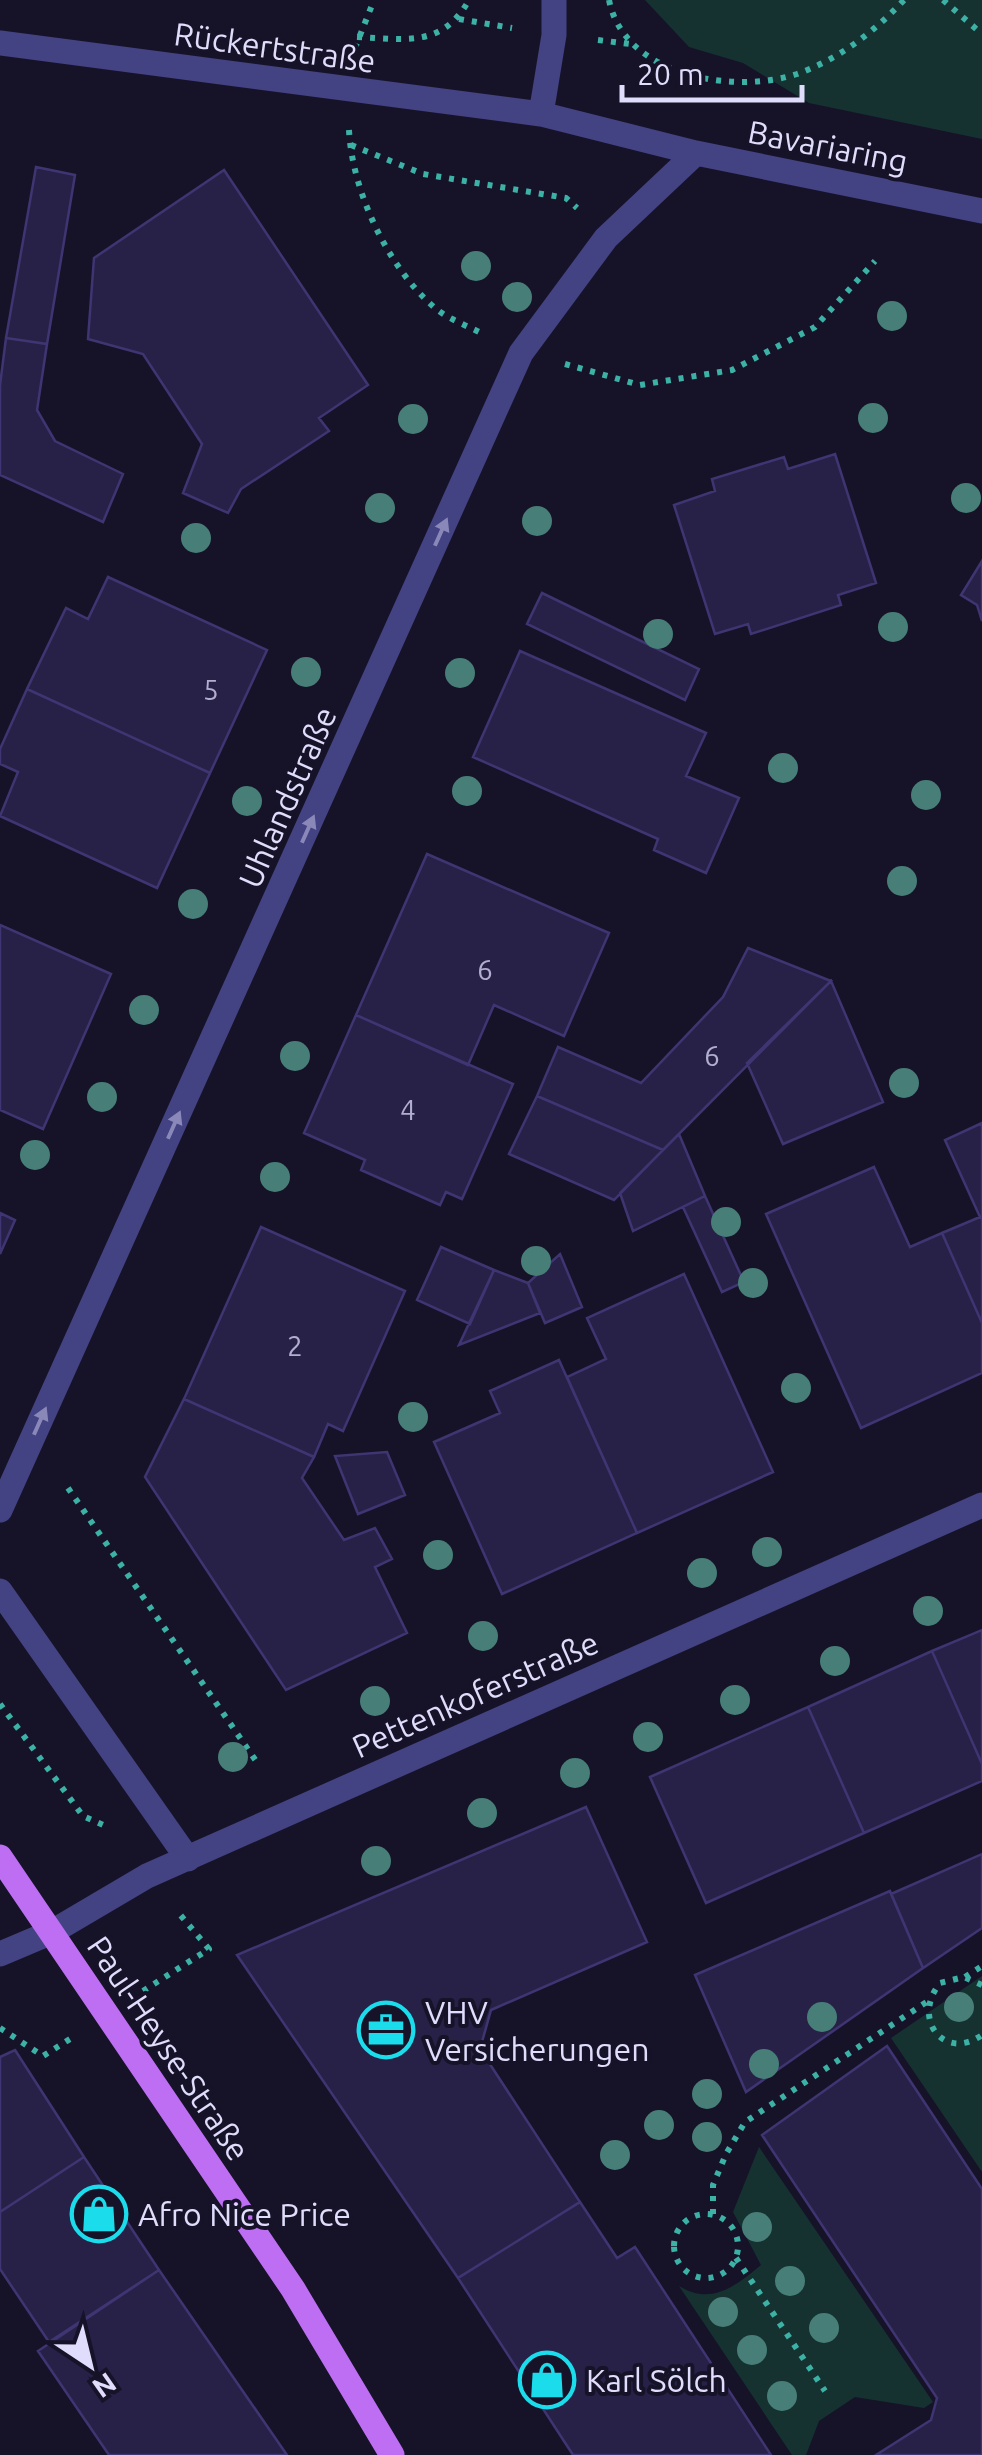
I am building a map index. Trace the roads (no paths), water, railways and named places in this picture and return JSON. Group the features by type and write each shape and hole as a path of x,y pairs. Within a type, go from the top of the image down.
{"main road":[{"name":"Paul-Heyse-Straße","path":"0,1857 293,2289 392,2455"}],"street":[{"path":"541,114 554,36 554,0"},
{"name":"Rückertstraße","path":"0,44 541,114"},
{"name":"Bavariaring","path":"541,114 696,153 982,212"},
{"name":"Uhlandstraße","path":"0,1510 520,352 606,238 696,153"},
{"name":"Pettenkoferstraße","path":"0,1954 52,1932 147,1876 982,1505"},
{"path":"0,1591 188,1859"}],"place":[{"name":"VHV Versicherungen","path":"386,2030"},
{"name":"Afro Nice Price","path":"99,2214"},
{"name":"Karl Sölch","path":"547,2380"}]}
